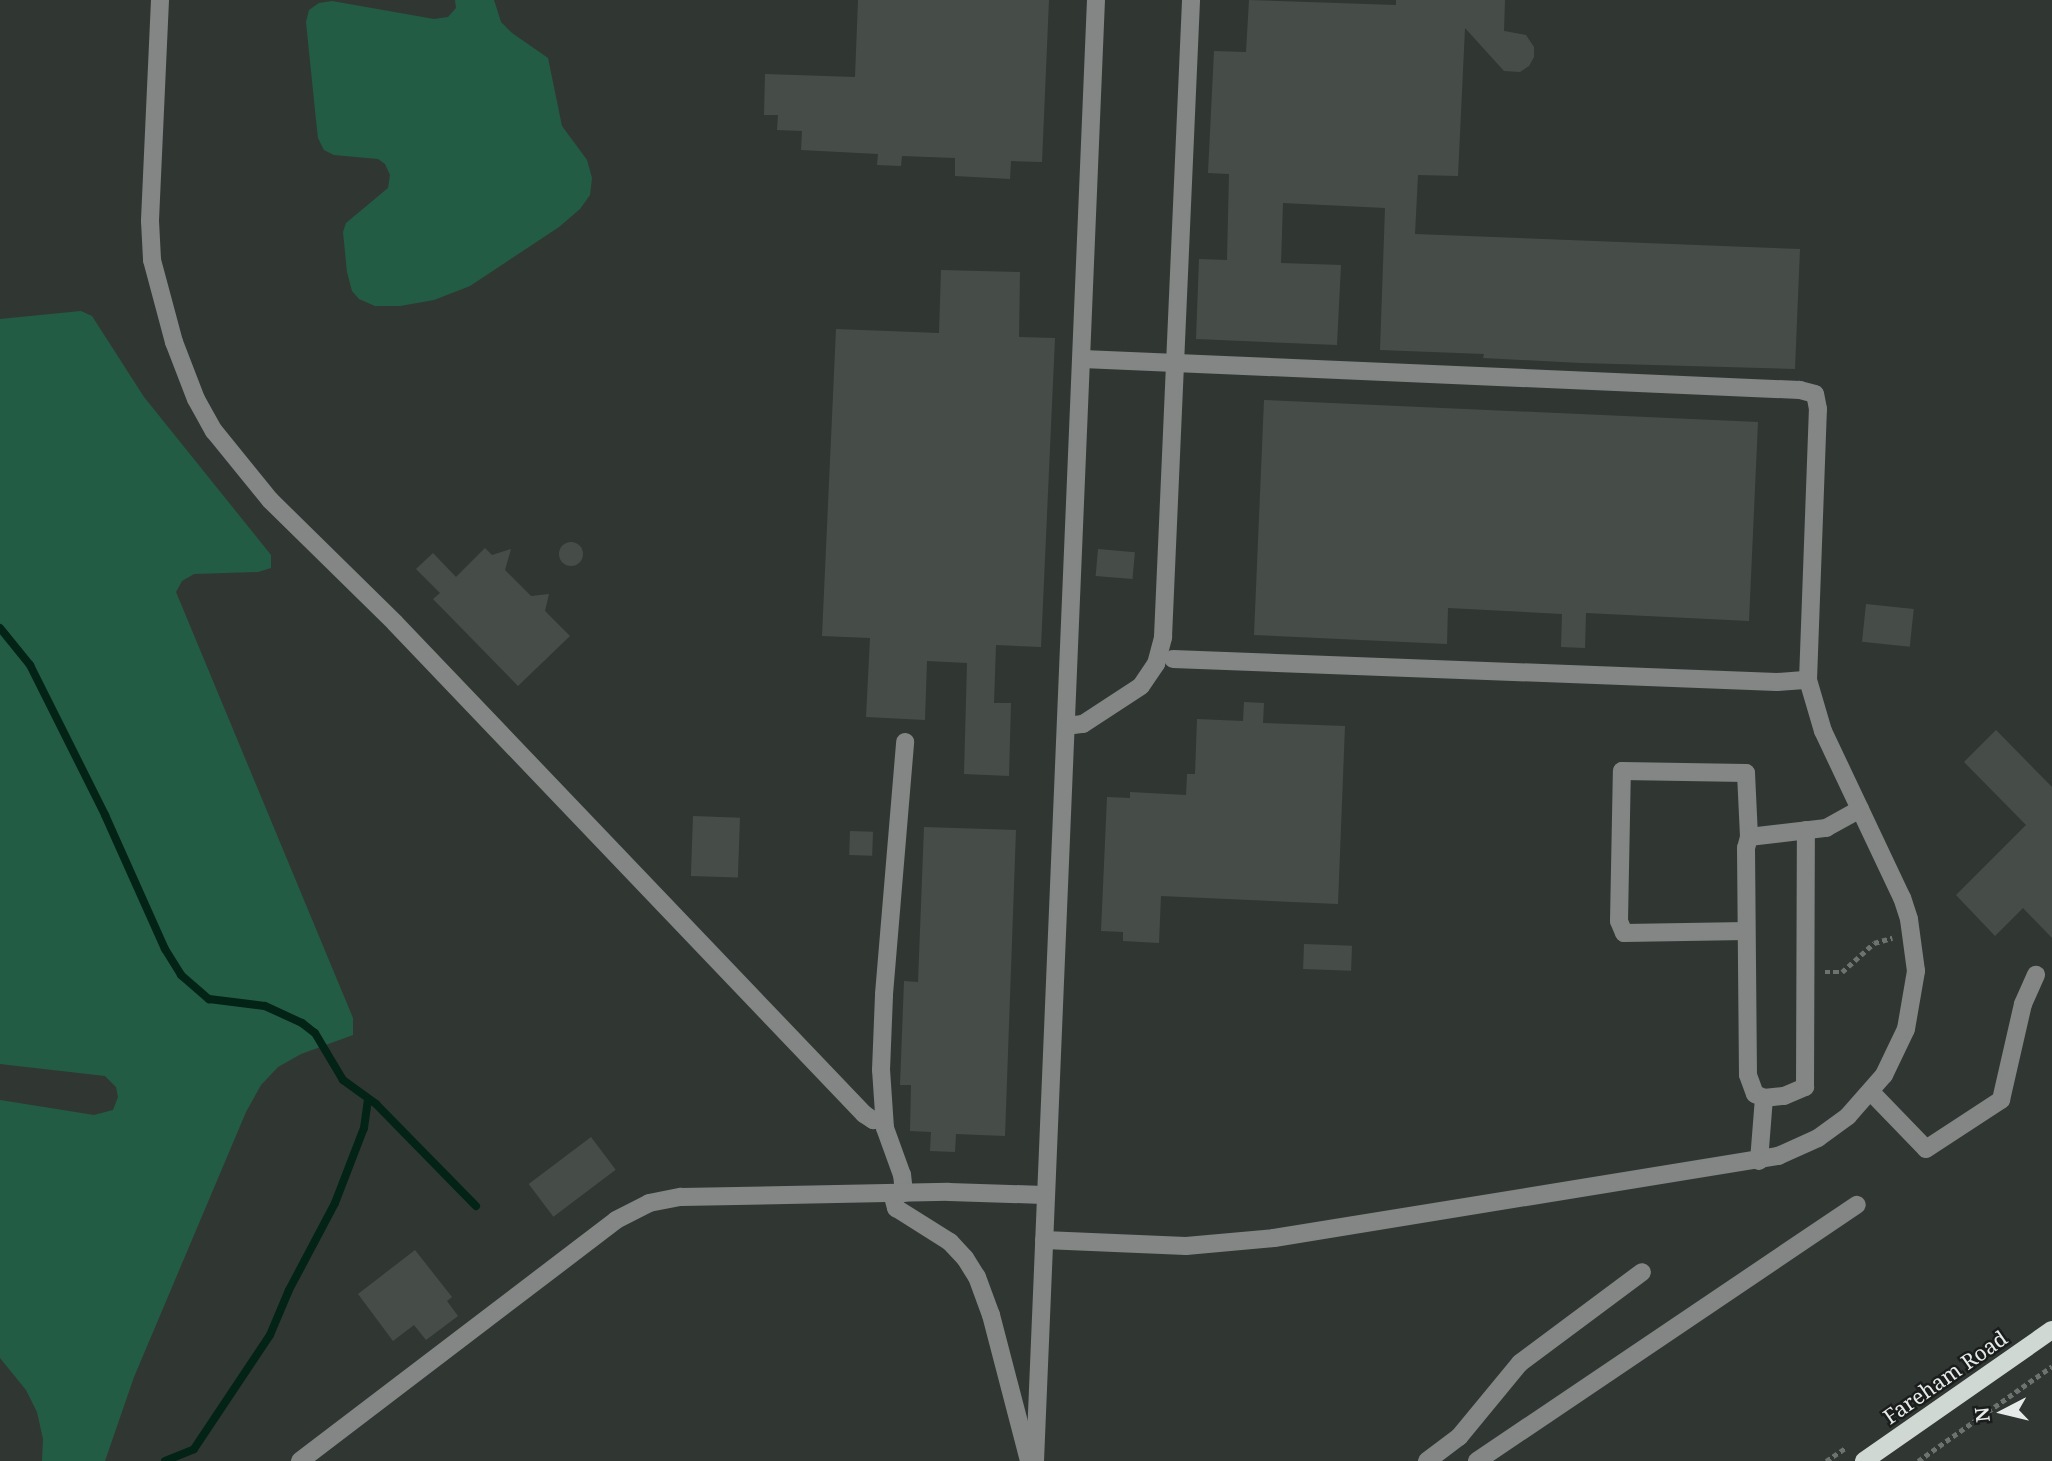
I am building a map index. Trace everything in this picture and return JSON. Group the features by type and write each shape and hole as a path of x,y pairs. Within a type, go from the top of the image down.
{"main road":[{"name":"Fareham Road","path":"1864,1461 2052,1330"}],"lane":[{"path":"160,0 150,246 158,288 174,342 196,399 214,431 270,500 395,623 864,1114 873,1120 883,1120"},
{"path":"1035,1461 1044,1195 1083,359 1096,0"},
{"path":"1066,726 1083,724 1131,694 1152,674 1159,656 1165,624 1191,0"},
{"path":"1044,1240 1179,1246 1242,1242 1778,1156 1818,1138 1848,1116 1871,1092 1895,1056 1906,1029 1916,971 1912,934 1902,898 1819,720 1808,680 1818,409 1815,394 1808,391 1083,359"},
{"path":"1172,659 1763,681 1808,680"},
{"path":"905,742 884,994 883,1120 902,1175 897,1208 950,1242 977,1277 992,1315 1029,1461"},
{"path":"1746,931 1624,933 1619,921 1622,771 1746,773 1749,837 1746,848 1748,1075 1755,1094 1764,1098 1784,1096 1805,1087 1806,830"},
{"path":"1749,837 1826,828 1860,809"},
{"path":"1871,1092 1926,1149 2001,1100 2023,1004 2036,975"},
{"path":"1759,1161 1764,1098"},
{"path":"300,1461 600,1232 640,1207 681,1197 898,1193 1044,1195"},
{"path":"1477,1461 1857,1205"},
{"path":"1427,1461 1459,1437 1520,1363 1642,1272"}],"path":[{"path":"1805,972 1842,972 1874,943 1912,934"},
{"path":"1918,1461 2052,1366"}],"green space":[{"path":"455,0 494,0 501,22 548,58 562,126 587,160 592,178 590,195 580,209 559,227 470,286 434,300 400,306 375,306 359,299 352,291 343,232 346,223 388,188 390,175 385,164 378,159 334,155 324,150 318,138 306,22 309,10 319,3 332,1 434,19 448,17 456,8"},
{"path":"81,311 92,316 144,397 271,555 271,568 258,572 194,574 182,581 176,592 353,1018 353,1035 301,1054 278,1067 261,1085 246,1112 134,1377 105,1461 42,1461 43,1439 37,1412 26,1390 0,1358 0,1100 94,1115 113,1110 118,1097 116,1087 105,1076 0,1064 0,319"}],"building":[{"path":"858,0 1049,0 1042,162 1011,161 1010,179 955,176 955,158 902,156 901,166 877,165 878,154 801,150 802,131 777,130 778,115 764,115 765,74 855,77"},
{"path":"1249,0 1396,5 1396,0 1505,0 1504,31 1526,35 1534,47 1534,57 1529,66 1520,72 1504,71 1465,28 1458,176 1418,175 1415,234 1800,249 1795,369 1581,363 1483,358 1484,354 1380,350 1385,208 1283,203 1281,263 1341,265 1337,345 1196,339 1199,259 1227,260 1229,174 1208,173 1214,51 1246,52"},
{"path":"941,270 1020,272 1019,337 1055,338 1041,647 996,645 994,703 1011,703 1009,776 964,774 967,663 927,661 925,720 866,717 870,638 822,636 836,329 939,333"},
{"path":"1264,400 1758,422 1749,621 1586,613 1585,648 1561,647 1562,614 1448,608 1447,644 1254,635"},
{"path":"571,542 580,545 583,554 580,563 571,566 562,563 559,554 562,545"},
{"path":"485,548 492,555 511,549 505,570 531,596 549,594 545,611 570,636 518,686 433,599 440,593 416,569 433,553 456,577"},
{"path":"1098,549 1135,552 1133,579 1096,576"},
{"path":"1866,604 1914,609 1910,647 1862,642"},
{"path":"1244,702 1264,703 1263,723 1345,726 1338,904 1161,896 1159,943 1123,941 1123,932 1101,931 1107,797 1130,798 1130,792 1186,795 1187,774 1195,774 1197,719 1243,721"},
{"path":"1996,730 2052,787 2052,938 2023,908 1995,936 1956,895 2026,825 1964,762"},
{"path":"693,816 740,818 738,878 691,876"},
{"path":"924,827 1016,830 1005,1136 956,1134 955,1152 930,1151 931,1132 910,1131 911,1085 900,1085 904,981 918,982"},
{"path":"850,831 873,832 872,856 849,855"},
{"path":"1304,944 1352,946 1351,971 1303,969"},
{"path":"591,1137 616,1170 553,1217 529,1184"},
{"path":"415,1250 452,1297 447,1301 458,1316 426,1340 414,1325 393,1341 358,1294"}],"waterway":[{"path":"0,628 30,665 105,815 165,949 181,975 209,999 265,1006 302,1023 315,1033 343,1080 376,1104 476,1206"},
{"path":"165,1461 194,1449 270,1335 289,1290 335,1203 364,1128 368,1100"}]}
